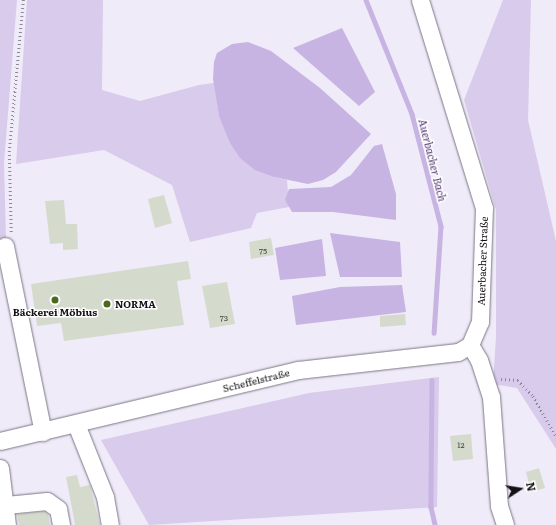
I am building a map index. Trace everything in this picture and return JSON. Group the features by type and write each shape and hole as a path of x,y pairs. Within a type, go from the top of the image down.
{"street":[{"name":"Auerbacher Straße","path":"420,0 484,208 480,322 470,345"},
{"path":"6,246 43,432"},
{"path":"470,345 486,377 493,417 499,506 504,525"},
{"name":"Scheffelstraße","path":"0,441 43,432 298,370 458,352 470,345"},
{"path":"76,424 105,497 110,525"},
{"path":"0,468 6,505 7,525"},
{"path":"6,505 47,501 58,509 61,525"}],"path":[{"path":"6,246 11,240 9,152 23,0"},
{"path":"486,377 518,380 534,396 556,436"}],"shaded area":[{"path":"0,0 17,0 4,163 6,240 0,241"},
{"path":"27,0 103,0 102,90 140,101 199,85 214,83 219,116 274,177 287,180 289,207 257,213 251,228 190,242 172,185 104,150 16,164"},
{"path":"503,0 531,0 528,120 556,241 556,449 517,388 493,384 496,337 496,210 464,100"},
{"path":"342,28 375,92 359,106 293,48"},
{"path":"248,42 271,51 320,88 371,134 336,172 323,180 308,184 274,177 255,170 240,158 230,143 219,116 213,79 214,62 217,53 232,44"},
{"path":"382,144 396,194 396,220 333,212 292,212 285,200 289,189 331,187 351,175 374,146"},
{"path":"330,233 400,242 402,277 340,277"},
{"path":"322,239 326,276 280,280 275,248"},
{"path":"402,285 406,312 296,325 292,296 340,287"},
{"path":"439,377 437,507 149,525 101,440 309,393"}],"building":[{"path":"164,195 172,223 155,228 148,199"},
{"path":"64,200 66,224 77,224 78,249 63,250 63,243 50,244 45,201"},
{"path":"271,238 274,255 251,259 249,242"},
{"name":"NORMA","path":"188,261 191,279 177,281 184,325 64,341 61,323 37,326 31,284"},
{"path":"227,282 235,324 210,328 202,286"},
{"path":"405,314 406,325 380,327 380,316"},
{"path":"471,434 473,459 453,461 450,436"},
{"path":"539,468 545,488 531,492 526,472"},
{"path":"77,475 80,487 90,485 100,525 75,525 66,477"},
{"path":"44,511 48,514 50,525 19,525 17,514"}],"waterway":[{"name":"Auerbacher Bach","path":"366,0 412,114 441,226 434,333"},
{"name":"Auerbacher Bach","path":"432,380 431,507 435,525"}],"place":[{"name":"Bäckerei Möbius","path":"55,300"},
{"name":"NORMA","path":"107,304"}]}
